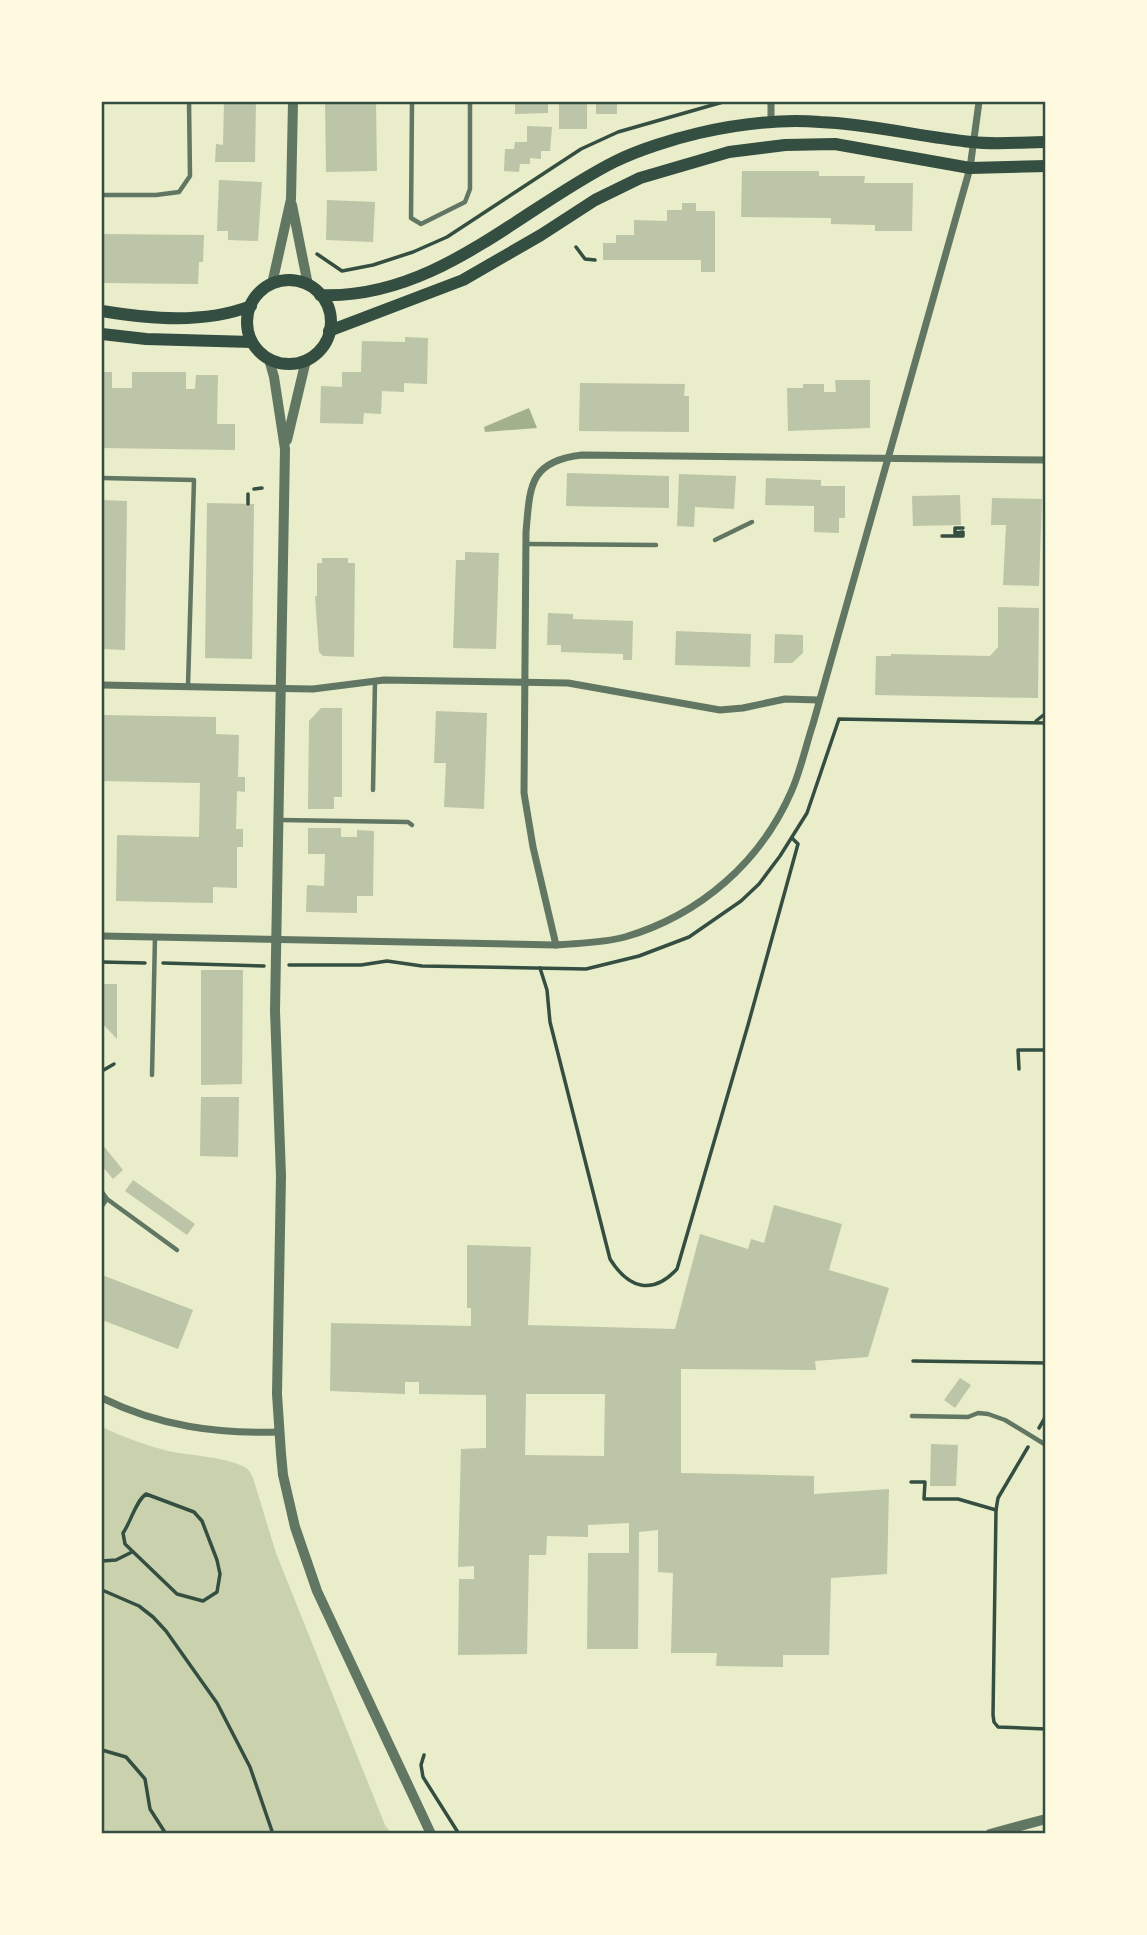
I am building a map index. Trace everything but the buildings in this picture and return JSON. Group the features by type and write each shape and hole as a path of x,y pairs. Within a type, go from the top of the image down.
{"main road":[{"path":"320,295 366,293 421,274 494,237 615,161 697,133 771,122 821,122 974,143 1045,142"},
{"path":"329,331 463,280 595,200 640,178 698,159 772,147 835,144 970,168 1045,166"},
{"path":"290,280 307,285 320,295 329,312 329,331 320,349 306,360 287,364 269,359 257,350 247,325 251,306 259,293 272,284 290,280"},
{"path":"102,311 149,317 187,317 222,315 251,306"},
{"path":"102,334 146,339 252,342"}],"street":[{"path":"272,284 291,199 293,102"},
{"path":"771,102 771,122"},
{"path":"102,936 556,945 623,938 669,920 707,899 740,870 765,837 791,790 970,168 979,102"},
{"path":"291,199 307,285"},
{"path":"269,359 285,449 275,1011 281,1176 277,1394 283,1475 292,1514 317,1591 431,1833"},
{"path":"285,449 306,360"},
{"path":"556,945 533,847 524,793 526,544 529,499 536,475 551,462 566,457 699,455 1045,460"},
{"path":"102,685 313,690 375,681 525,681 596,687 696,708 720,710 785,699 819,700"},
{"path":"102,1398 123,1409 170,1424 204,1430 279,1432"},
{"path":"990,1833 1045,1819"}],"lane":[{"path":"102,195 156,195 179,192 190,176 189,102"},
{"path":"412,102 411,218 421,224 465,202 470,189 470,102"},
{"path":"102,478 194,480 188,686"},
{"path":"715,540 752,523"},
{"path":"526,544 656,545"},
{"path":"373,790 375,681"},
{"path":"279,820 408,822 412,825"},
{"path":"152,1075 155,937"},
{"path":"102,1192 107,1199 177,1250"},
{"path":"102,1206 107,1199"},
{"path":"912,1416 968,1417 978,1413 988,1414 1004,1419 1045,1446"}],"path":[{"path":"312,251 342,271 413,253 447,237 582,149 618,132 723,102"},
{"path":"576,247 585,259 596,260"},
{"path":"254,489 262,488"},
{"path":"247,503 248,494"},
{"path":"942,536 964,536 963,533 955,533 955,528 963,528"},
{"path":"1035,722 1045,713"},
{"path":"102,962 360,965 387,961 422,966 586,968 617,962 659,950 689,936 759,884 807,813 839,719 1045,723"},
{"path":"540,968 547,990 550,1023 610,1259 624,1278 648,1286 659,1284 677,1269 798,844 792,838"},
{"path":"1019,1069 1018,1050 1045,1050"},
{"path":"102,1071 114,1065"},
{"path":"913,1360 1045,1363"},
{"path":"1045,1416 998,1498 994,1722 998,1727 1004,1728 1045,1729"},
{"path":"911,1482 925,1482 923,1499 958,1499 996,1510"},
{"path":"145,1494 194,1512 202,1521 217,1560 220,1574 217,1592 203,1601 177,1594 132,1552 125,1544 124,1534 141,1497 145,1494"},
{"path":"102,1561 116,1560 132,1552"},
{"path":"102,1590 139,1606 153,1617 217,1703 250,1767 273,1833"},
{"path":"102,1750 127,1757 145,1779 150,1809 166,1833"},
{"path":"424,1755 421,1765 423,1777 459,1833"}],"shaded area":[{"path":"529,408 537,428 485,432 484,427"},
{"path":"102,1427 159,1449 225,1460 249,1471 276,1553 385,1825 391,1833 102,1833"}]}
